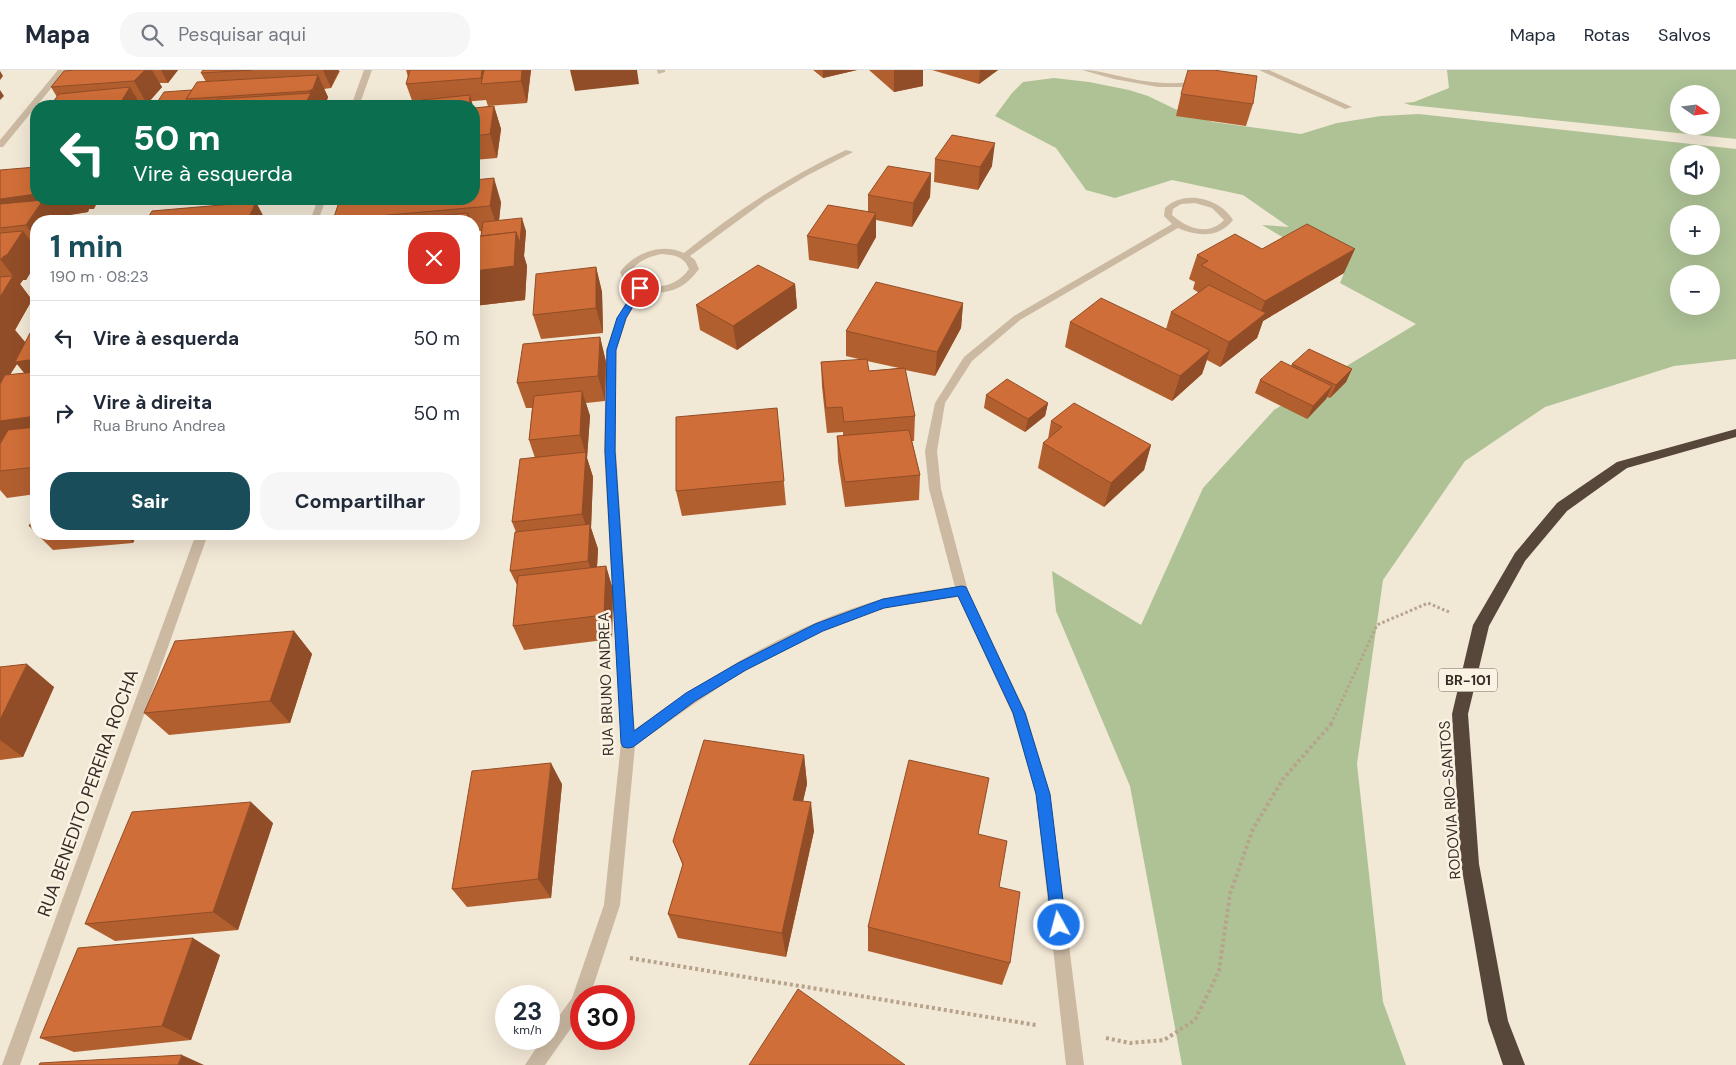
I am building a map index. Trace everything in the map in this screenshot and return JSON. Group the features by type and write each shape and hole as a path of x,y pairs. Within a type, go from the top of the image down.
{"highway":[{"name":"RODOVIA RIO-SANTOS","path":"1514,1065 1498,1022 1470,864 1460,714 1481,625 1520,557 1562,507 1622,465 1736,433"}],"street":[{"path":"37,100 62,70"},
{"path":"357,100 368,70"},
{"path":"1086,70 1135,81 1182,85 1200,83 1203,74 1200,70"},
{"path":"1263,70 1348,107"},
{"path":"0,145 30,109"},
{"path":"684,257 730,220 782,185 817,166 849,152"},
{"path":"1195,200 1212,204 1224,211 1229,220 1223,228 1210,232 1192,231 1177,225 1168,216 1169,208 1179,202 1195,200"},
{"path":"1075,1065 1043,794 1019,713 962,591 935,489 931,451 940,403 968,359 1016,318 1177,225"},
{"path":"662,251 678,253 690,260 694,269 689,279 675,287 657,290 640,288 628,282 625,272 631,262 645,255 662,251"},
{"name":"RUA BRUNO ANDREA","path":"534,1065 579,1003 612,905 628,743 610,451 611,350 622,318 640,288"},
{"name":"RUA BENEDITO PEREIRA ROCHA","path":"11,1065 200,540"},
{"path":"628,743 691,697 725,676 825,624 883,604 962,591"}],"path":[{"path":"595,952 1071,1031 1130,1043 1164,1040 1195,1020 1219,971 1230,894 1253,829 1283,779 1331,725 1377,625 1428,603 1481,625"}],"green space":[{"path":"1447,70 1736,70 1736,139 1698,135 1720,135 1720,85 1670,85 1670,132 1404,103 1414,102 1449,88"},
{"path":"1054,78 1089,82 1148,96 1175,109 1213,122 1301,134 1337,123 1381,116 1419,114 1700,145 1670,145 1670,195 1720,195 1720,147 1736,149 1736,359 1674,366 1545,407 1465,461 1383,580 1357,764 1383,1002 1406,1065 1182,1065 1130,786 1056,611 1052,571 1141,625 1203,488 1274,410 1416,324 1340,283 1344,273 1262,225 1289,227 1243,195 1172,180 1115,198 1086,190 1056,148 995,116 1023,82"}],"building":[{"path":"145,70 134,81 51,87 64,71"},
{"path":"203,70 252,70 201,73"},
{"path":"410,70 482,70 481,78 406,84"},
{"path":"484,70 522,70 521,81 481,84"},
{"path":"1188,70 1213,70 1257,76 1253,104 1181,94"},
{"path":"318,75 313,89 309,91 186,99 197,82"},
{"path":"130,87 122,100 54,100 59,94"},
{"path":"192,90 186,100 159,100 164,92"},
{"path":"311,93 307,100 218,99"},
{"path":"470,95 470,100 422,100"},
{"path":"494,106 490,134 480,135 480,107"},
{"path":"952,135 995,143 980,167 935,159"},
{"path":"888,166 931,173 913,203 868,195"},
{"path":"30,168 30,195 0,199 0,170"},
{"path":"494,178 490,206 389,215 335,215 338,205 480,205 480,179"},
{"path":"30,201 30,205 40,205 33,215 30,215 30,219 26,225 0,228 0,204"},
{"path":"221,205 255,205 250,215 150,215 152,211"},
{"path":"828,205 876,213 857,245 807,236"},
{"path":"468,213 468,215 448,215"},
{"path":"522,218 520,243 516,232 481,236 483,222"},
{"path":"1307,224 1355,249 1265,301 1201,265 1208,261 1197,255 1235,234 1262,249"},
{"path":"23,231 7,255 0,260 0,233"},
{"path":"516,232 514,266 480,270 480,236"},
{"path":"758,265 795,284 733,326 696,305"},
{"path":"596,267 596,308 533,315 536,274"},
{"path":"13,276 0,297 0,277"},
{"path":"876,282 963,303 937,352 846,331"},
{"path":"1209,285 1266,313 1229,342 1171,312"},
{"path":"1101,298 1210,350 1180,376 1070,322"},
{"path":"30,333 30,360 15,362"},
{"path":"600,337 598,376 517,383 523,344"},
{"path":"1309,349 1352,369 1336,385 1292,364"},
{"path":"867,359 869,371 905,368 915,416 844,422 842,407 826,408 821,362"},
{"path":"1281,361 1332,386 1313,406 1260,380"},
{"path":"30,373 30,417 0,421 0,384 5,375"},
{"path":"1007,379 1048,403 1028,419 986,395"},
{"path":"582,391 580,435 529,440 534,396"},
{"path":"1074,403 1151,445 1111,483 1043,443 1062,427 1051,421"},
{"path":"777,408 784,481 676,491 676,417"},
{"path":"30,428 30,468 0,471 0,444 8,430"},
{"path":"909,430 920,475 845,482 837,436"},
{"path":"586,452 582,514 512,522 520,459"},
{"path":"590,524 588,561 510,571 515,532"},
{"path":"606,566 604,615 513,626 518,576"},
{"path":"294,631 270,701 144,713 175,641"},
{"path":"27,664 0,720 0,667"},
{"path":"704,740 804,755 793,800 811,802 782,933 668,914 683,864 673,841"},
{"path":"909,760 989,778 978,834 1007,841 999,887 1020,892 1010,963 868,927"},
{"path":"551,763 538,879 452,889 472,771"},
{"path":"251,802 213,912 85,924 132,812"},
{"path":"193,938 162,1026 40,1038 78,948"},
{"path":"798,989 905,1065 749,1065"},
{"path":"182,1055 178,1065 39,1065 40,1063"}],"route":[{"path":"640,288 622,318 611,350 610,451 628,743 691,697 742,666 819,627 883,604 962,591 1019,713 1043,794 1059,925"}]}
